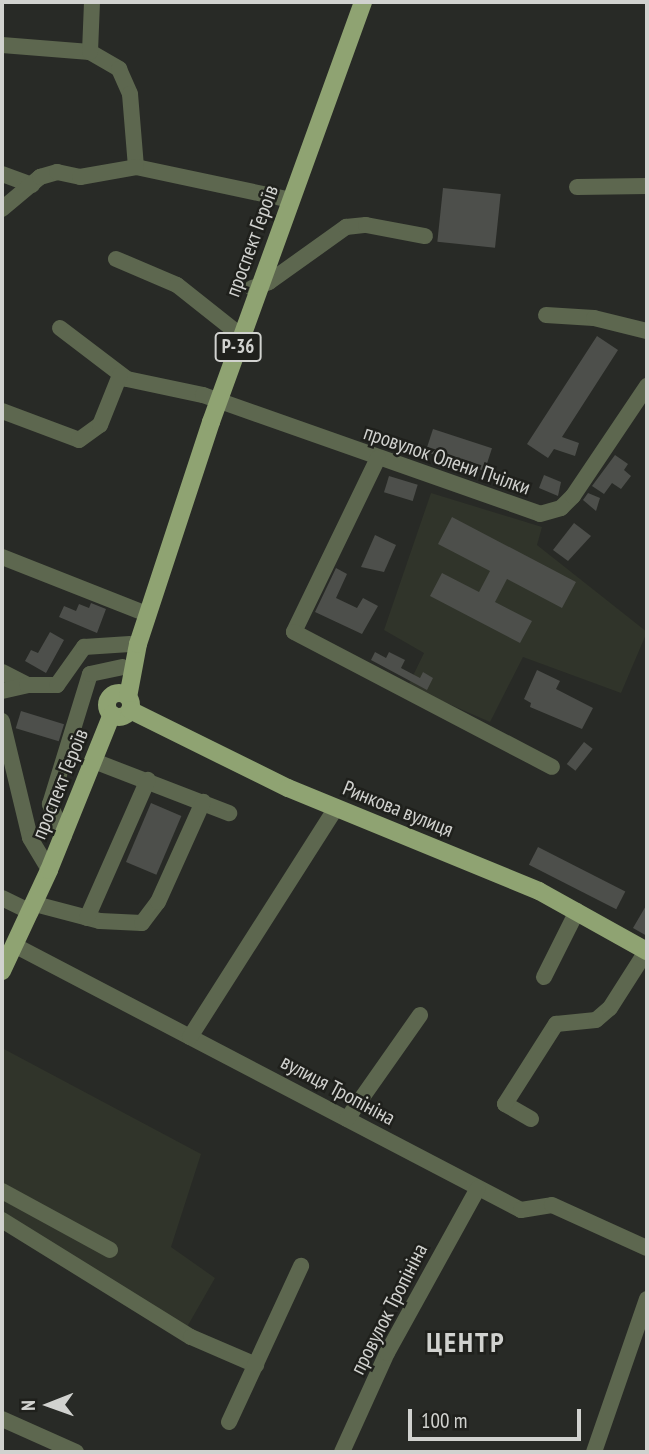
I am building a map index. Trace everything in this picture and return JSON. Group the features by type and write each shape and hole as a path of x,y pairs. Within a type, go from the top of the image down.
{"main road":[{"name":"проспект Героїв","path":"122,704 122,667 139,611 353,2"},
{"name":"проспект Героїв","path":"286,199 363,2"},
{"name":"проспект Героїв","path":"2,971 33,908 94,761 122,704 235,331 255,287"},
{"name":"Ринкова вулиця","path":"122,704 336,808 539,891 647,951"}],"street":[{"path":"90,52 92,2"},
{"path":"2,45 90,52 119,69 127,81 136,167"},
{"path":"2,209 40,177 57,172 80,177 136,167 286,199"},
{"path":"2,174 32,185"},
{"path":"577,187 647,186"},
{"path":"255,287 346,227 366,225 425,236"},
{"path":"116,259 177,285 235,331"},
{"path":"546,315 594,318 647,331"},
{"path":"2,411 79,440 100,425 121,374 60,328"},
{"name":"провулок Олени Пчілки","path":"121,374 214,401 527,511 551,513 573,496 647,386"},
{"path":"378,458 294,632 552,768"},
{"path":"2,557 139,611"},
{"path":"2,691 27,685 57,685 84,647 130,643"},
{"path":"64,836 50,804 90,674 122,667"},
{"path":"2,672 27,685"},
{"name":"проспект Героїв","path":"2,722 30,838 50,870"},
{"path":"94,761 229,813"},
{"path":"87,918 148,780"},
{"path":"2,898 33,908 87,918 142,923 158,902 203,802"},
{"path":"190,1037 336,808"},
{"path":"544,977 577,911"},
{"name":"вулиця Тропініна","path":"15,945 521,1210 552,1205 647,1248"},
{"path":"531,1119 505,1104 556,1024 596,1020 647,951"},
{"path":"347,1119 421,1015"},
{"name":"провулок Тропініна","path":"342,1452 393,1342 478,1188"},
{"path":"2,1191 110,1250"},
{"path":"2,1220 191,1337 256,1365"},
{"path":"229,1422 301,1266"},
{"path":"594,1452 647,1299"},
{"path":"2,1419 75,1452"}],"shaded area":[{"path":"431,493 542,527 537,545 647,632 621,693 523,657 490,722 408,686 424,653 384,630"},
{"path":"2,1048 201,1154 171,1247 215,1278 187,1327 2,1214"}],"building":[{"path":"443,188 501,194 495,248 437,242"},
{"path":"597,336 618,350 562,437 579,443 575,456 554,449 548,458 527,444"},
{"path":"433,429 492,448 485,471 426,452"},
{"path":"615,455 628,464 624,470 631,476 621,489 612,483 604,494 592,486"},
{"path":"544,475 561,482 558,496 539,488"},
{"path":"389,476 418,485 413,501 384,492"},
{"path":"588,493 600,498 596,511 583,500"},
{"path":"452,517 576,582 562,608 507,579 495,602 532,621 520,643 430,596 442,573 479,592 490,571 438,544"},
{"path":"574,523 591,536 568,561 553,550"},
{"path":"375,535 396,545 384,572 361,567"},
{"path":"336,568 347,574 336,598 357,608 363,598 378,606 362,634 315,612"},
{"path":"91,603 106,609 97,633 59,617 64,606 76,611 79,604 89,608"},
{"path":"50,632 64,640 46,673 25,661 31,650 38,653"},
{"path":"375,652 386,658 389,652 405,660 401,668 420,678 423,672 433,678 427,690 371,660"},
{"path":"537,670 560,681 556,689 593,708 582,729 530,707 531,703 524,699"},
{"path":"21,711 64,724 59,741 16,728"},
{"path":"584,742 593,749 575,771 567,764"},
{"path":"151,803 181,816 156,875 126,862"},
{"path":"538,847 625,891 616,909 529,865"},
{"path":"647,904 647,936 633,928"}],"district":[{"name":"ЦЕНТР","path":"466,1342"}]}
